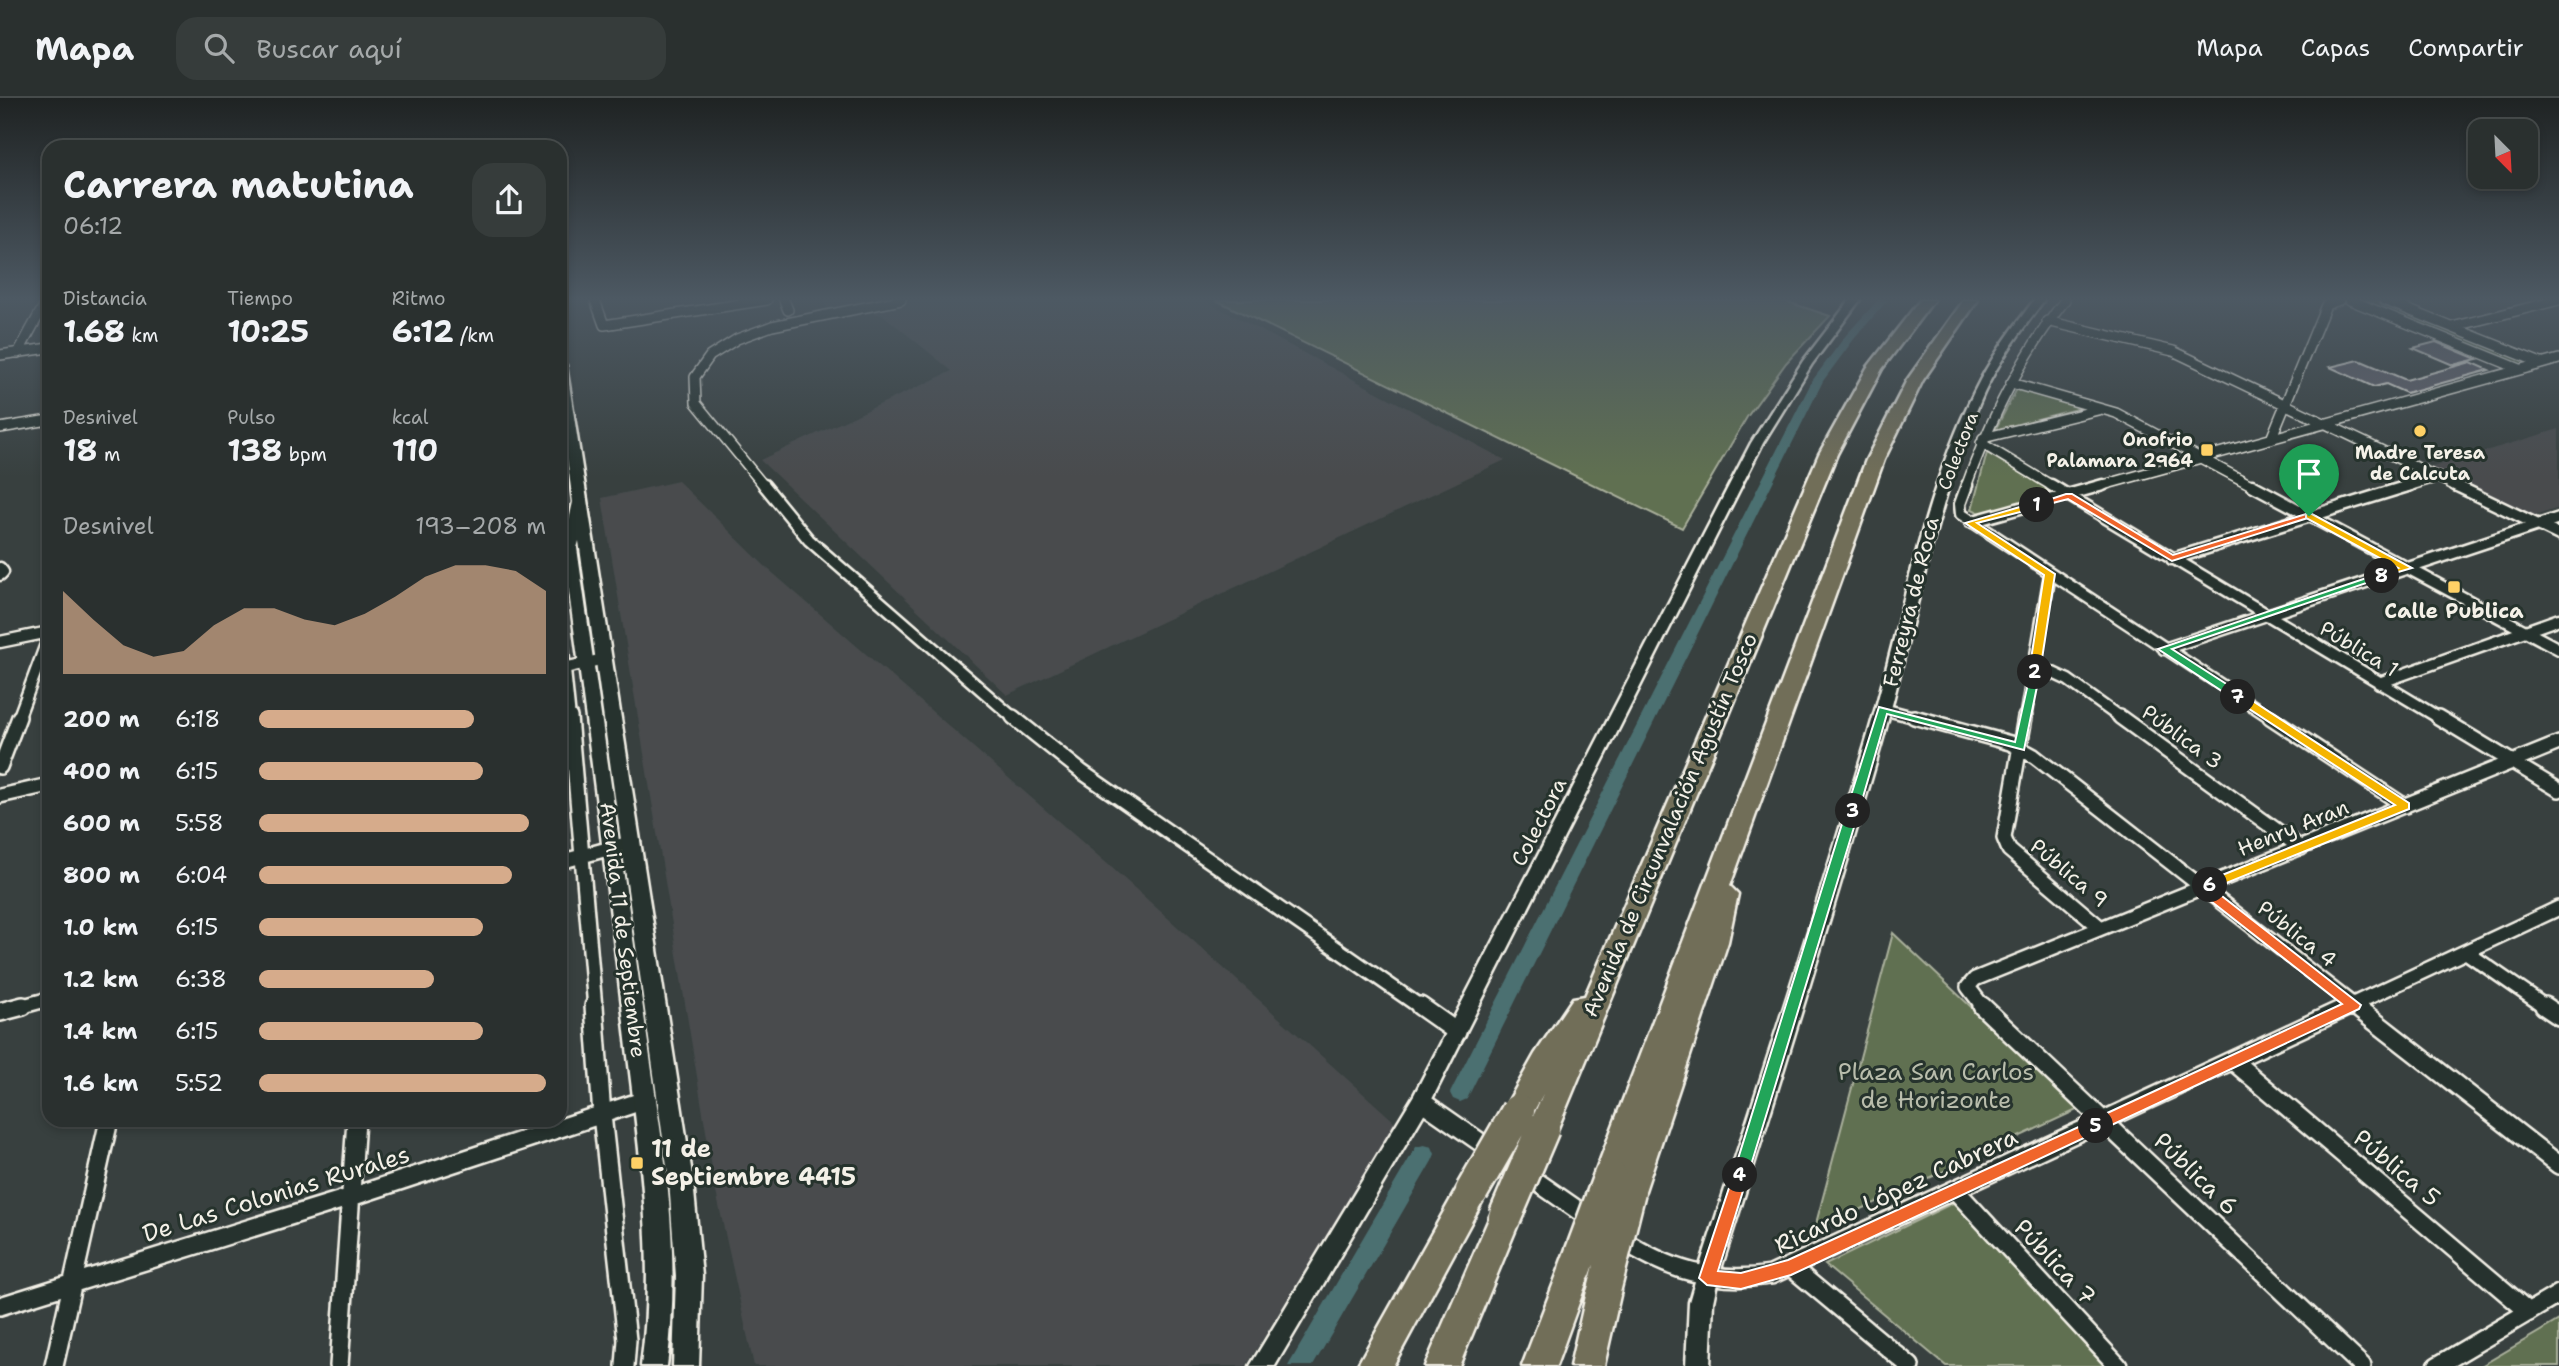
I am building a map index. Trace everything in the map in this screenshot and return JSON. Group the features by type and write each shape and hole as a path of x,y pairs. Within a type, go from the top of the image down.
{"highway":[{"name":"Avenida de Circunvalación Agustín Tosco","path":"1443,1366 1828,454 1882,359"},
{"path":"1539,1366 1575,1270 1620,1183 1715,942 1739,825 1886,434 1928,359"},
{"path":"1374,1366 1545,1062 1614,960"},
{"path":"1587,1366 1604,1291 1620,1183"}],"main road":[{"name":"Avenida 11 de Septiembre","path":"567,432 581,497 604,659 655,1181 662,1284 654,1366"},
{"name":"Avenida 11 de Septiembre","path":"581,497 570,548 587,663 623,845 688,1235 689,1315 686,1366"}],"street":[{"path":"710,359 698,372 692,392 695,402 777,505 809,540 972,684 1082,772 1457,1032"},
{"name":"Colectora","path":"1262,1366 1421,1101 1757,443 1810,359"},
{"name":"Ferreyra de Roca","path":"1698,1366 1701,1302 1707,1278 1883,709 1939,490 1966,419 1997,359"},
{"name":"Colectora","path":"1970,523 1961,514 1960,504 1982,440 2023,359"},
{"path":"2190,359 2559,536"},
{"path":"2271,439 2304,359"},
{"path":"2496,359 2520,369"},
{"path":"2532,359 2541,363"},
{"path":"1970,523 2558,359"},
{"path":"2011,383 2105,408 2559,649"},
{"path":"1982,440 2105,408"},
{"path":"0,426 42,421"},
{"path":"1982,440 2069,496"},
{"path":"2172,558 2438,477"},
{"name":"Pública 1","path":"2069,496 2559,790"},
{"path":"2164,649 2559,518"},
{"path":"1970,523 2405,806"},
{"path":"0,568 0,575"},
{"path":"2020,747 2050,574"},
{"path":"2379,683 2559,619"},
{"path":"0,642 42,635"},
{"path":"0,767 42,653"},
{"path":"567,667 604,659"},
{"name":"Pública 3","path":"2036,666 2068,680 2301,848"},
{"name":"Pública 4","path":"1883,709 2020,747 2559,1165"},
{"path":"567,711 584,856 602,1115 627,1340 625,1366"},
{"name":"Henry Aran","path":"1968,987 1975,979 2559,743"},
{"name":"Pública 9","path":"2020,747 2004,838 2009,850 2101,928"},
{"path":"0,796 42,787"},
{"path":"567,860 623,845"},
{"name":"Ricardo López Cabrera","path":"1421,1101 1647,1258 1682,1273 1741,1281 1791,1268 2559,908"},
{"path":"2466,952 2559,1016"},
{"name":"Pública 6","path":"1968,987 1975,999 2361,1366"},
{"path":"0,1012 42,1001"},
{"name":"Pública 5","path":"2233,1061 2529,1312"},
{"name":"De Las Colonias Rurales","path":"567,1126 645,1100"},
{"path":"54,1366 107,1127"},
{"path":"339,1366 356,1127"},
{"name":"De Las Colonias Rurales","path":"0,1306 565,1127"},
{"name":"Pública 7","path":"1956,1191 2118,1366"},
{"path":"1791,1268 1910,1366"},
{"path":"2437,1366 2559,1294"}],"shaded area":[{"path":"937,359 1315,359 1505,460 1007,695 760,460 952,371"},
{"path":"2559,429 2559,508 2531,517 2428,468"},
{"path":"678,481 767,568 1111,867 1396,1123 1246,1366 754,1366 716,1192 602,498"}],"green space":[{"path":"1337,359 1790,359 1747,417 1682,528"},
{"path":"2501,359 2523,359 2532,363 2520,367"},
{"path":"2017,389 2084,407 1995,430"},
{"path":"1987,453 2055,494 1982,514 1972,509"},
{"name":"Plaza San Carlos de Horizonte","path":"1893,933 2079,1109 1814,1231"},
{"path":"1959,1200 2110,1366 1946,1366 1825,1265"},
{"path":"2559,1320 2559,1366 2481,1366"}],"building":[{"path":"2439,359 2476,359 2453,365"},
{"path":"2359,360 2406,380 2471,362 2489,370 2406,393 2386,384 2374,387 2330,367"}],"waterway":[{"path":"1460,1093 1818,381 1834,359"},
{"path":"1300,1366 1424,1154"}],"place":[{"name":"Madre Teresa de Calcuta","path":"2420,431"},
{"name":"Onofrio Palamara 2964","path":"2207,450"},
{"name":"Calle Publica","path":"2454,587"},
{"name":"11 de Septiembre 4415","path":"637,1163"}],"route":[{"path":"2069,496 2172,558 2309,516 2407,568 2164,649 2405,806 2203,888 2354,1005 1791,1268 1741,1281 1707,1278 1791,1014 1883,709 2020,747 2050,574 1970,523 2069,496"}]}
